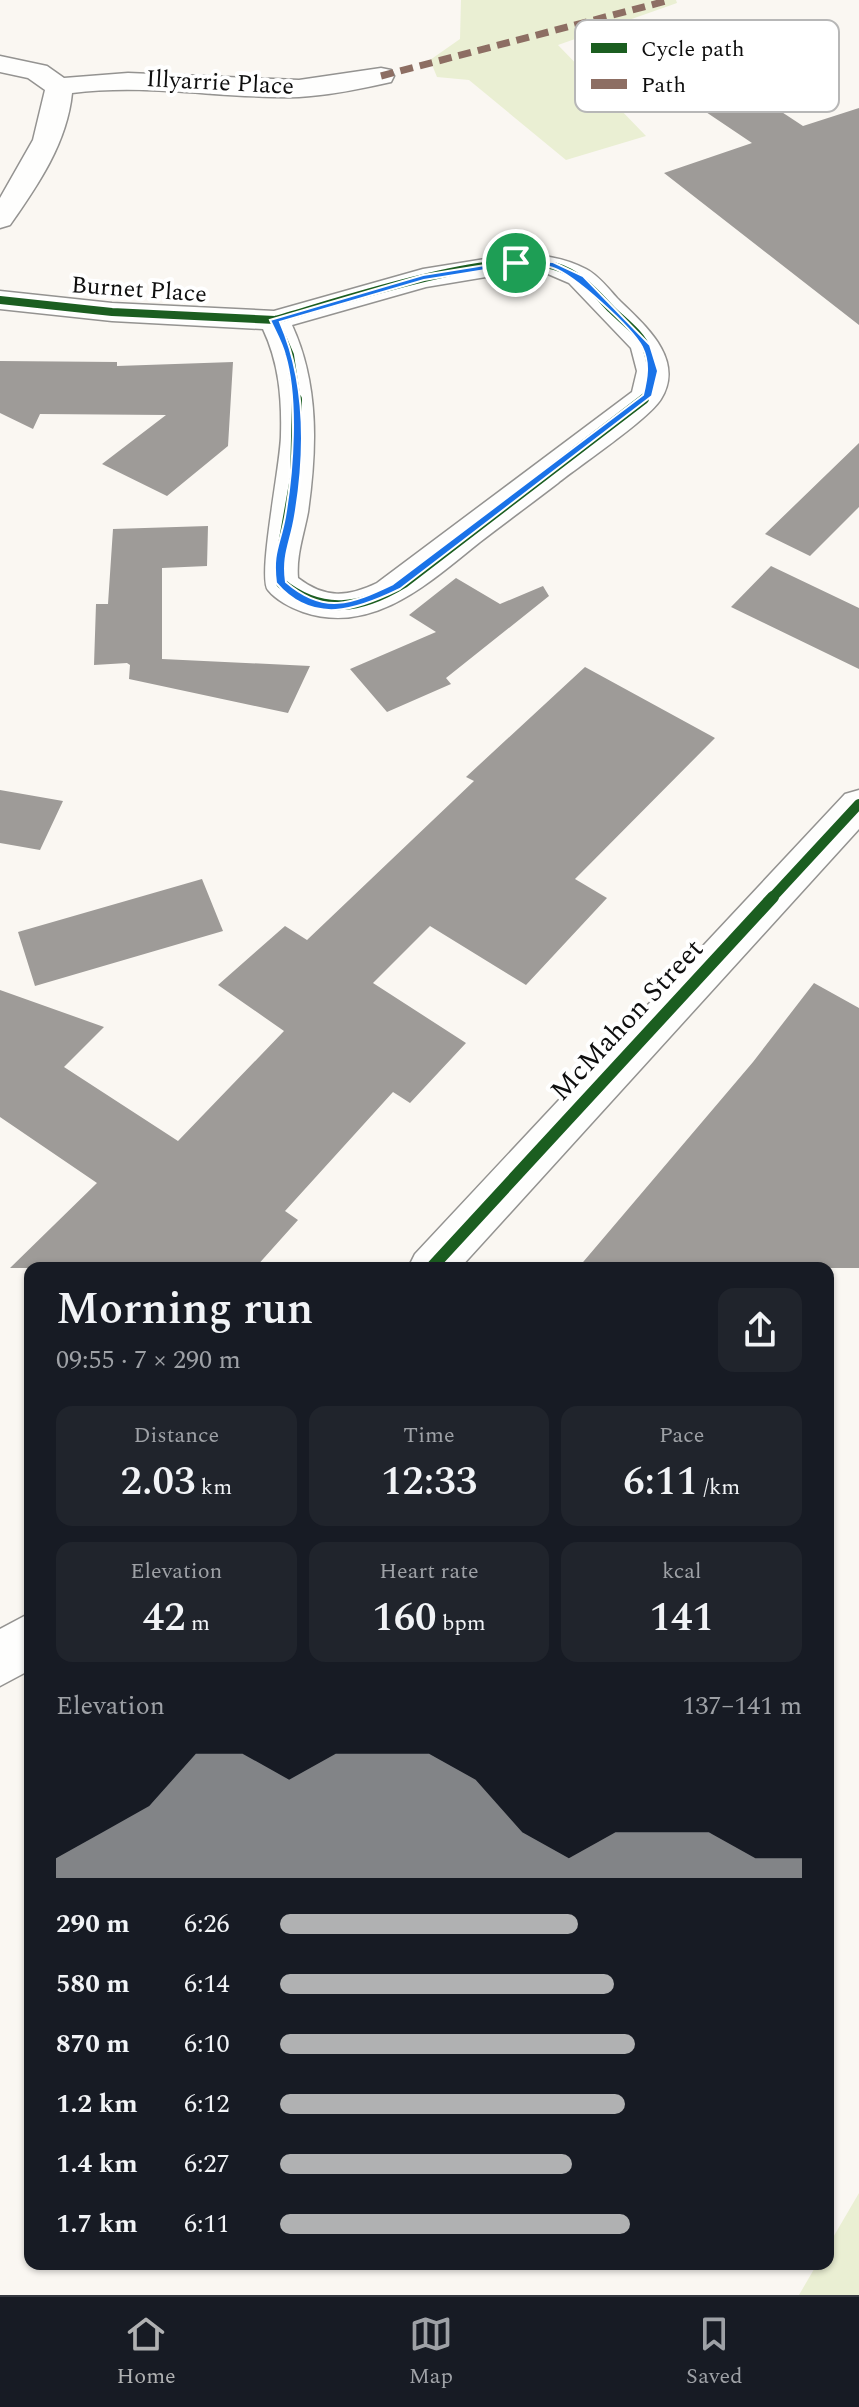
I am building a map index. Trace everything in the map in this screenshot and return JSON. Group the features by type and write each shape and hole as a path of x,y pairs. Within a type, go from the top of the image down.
{"street":[{"path":"0,64 37,72 59,87 58,113 51,132 0,219"},
{"name":"Illyarrie Place","path":"59,87 117,78 286,87 333,86 381,76"},
{"name":"Burnet Place","path":"0,300 112,312 275,320 423,278 516,263 553,265 580,277 646,345 653,371 647,396 442,554 396,586 360,604 328,607 301,601 281,583 278,559 290,518 295,470 296,395 290,354 275,320"},
{"name":"McMahon Street","path":"437,1262 857,809"},
{"path":"0,1660 24,1643"}],"green space":[{"path":"461,0 676,0 677,3 629,20 575,20 575,39 558,45 575,63 575,112 623,112 646,136 566,160 469,80 437,77 430,60 460,39"},
{"path":"859,2193 859,2295 799,2295 814,2270 834,2270 834,2236"}],"building":[{"path":"859,108 859,325 664,173 752,143 706,112 782,112 803,126"},
{"path":"0,361 117,362 117,366 233,362 228,446 167,496 102,464 166,415 40,414 33,429 0,413"},
{"path":"859,443 859,507 810,556 765,534"},
{"path":"208,526 207,566 162,568 162,659 310,666 288,713 129,679 130,665 127,663 94,665 96,604 108,604 113,529"},
{"path":"771,566 859,608 859,669 731,607"},
{"path":"456,578 500,604 543,586 549,596 446,678 451,684 387,712 350,669 436,632 409,615"},
{"path":"585,667 715,738 575,879 607,898 526,985 430,926 373,983 466,1043 410,1103 393,1092 285,1211 298,1220 260,1262 24,1262 24,1268 10,1268 97,1183 0,1117 0,990 104,1027 64,1067 178,1141 284,1031 218,985 285,926 307,940 474,781 466,777"},
{"path":"0,790 63,801 40,850 0,843"},
{"path":"202,879 223,931 35,986 18,932"},
{"path":"814,983 859,1008 859,1268 834,1268 834,1262 583,1262 753,1062"}],"marked path":[{"path":"594,20 670,0"},
{"path":"381,76 575,25"}],"cycle path":[{"path":"0,300 112,312 275,320 423,278 516,263 553,265 580,277 646,345 653,371 647,396 418,573 374,599 348,606 327,606 308,601 281,583 281,556 290,516 298,435 294,373 275,320"},
{"path":"437,1262 859,804"}],"route":[{"path":"516,263 553,265 580,277 646,345 653,371 647,396 396,586 360,604 328,607 301,601 281,583 278,559 290,518 295,470 296,395 290,354 275,320 372,290 516,263"}]}
